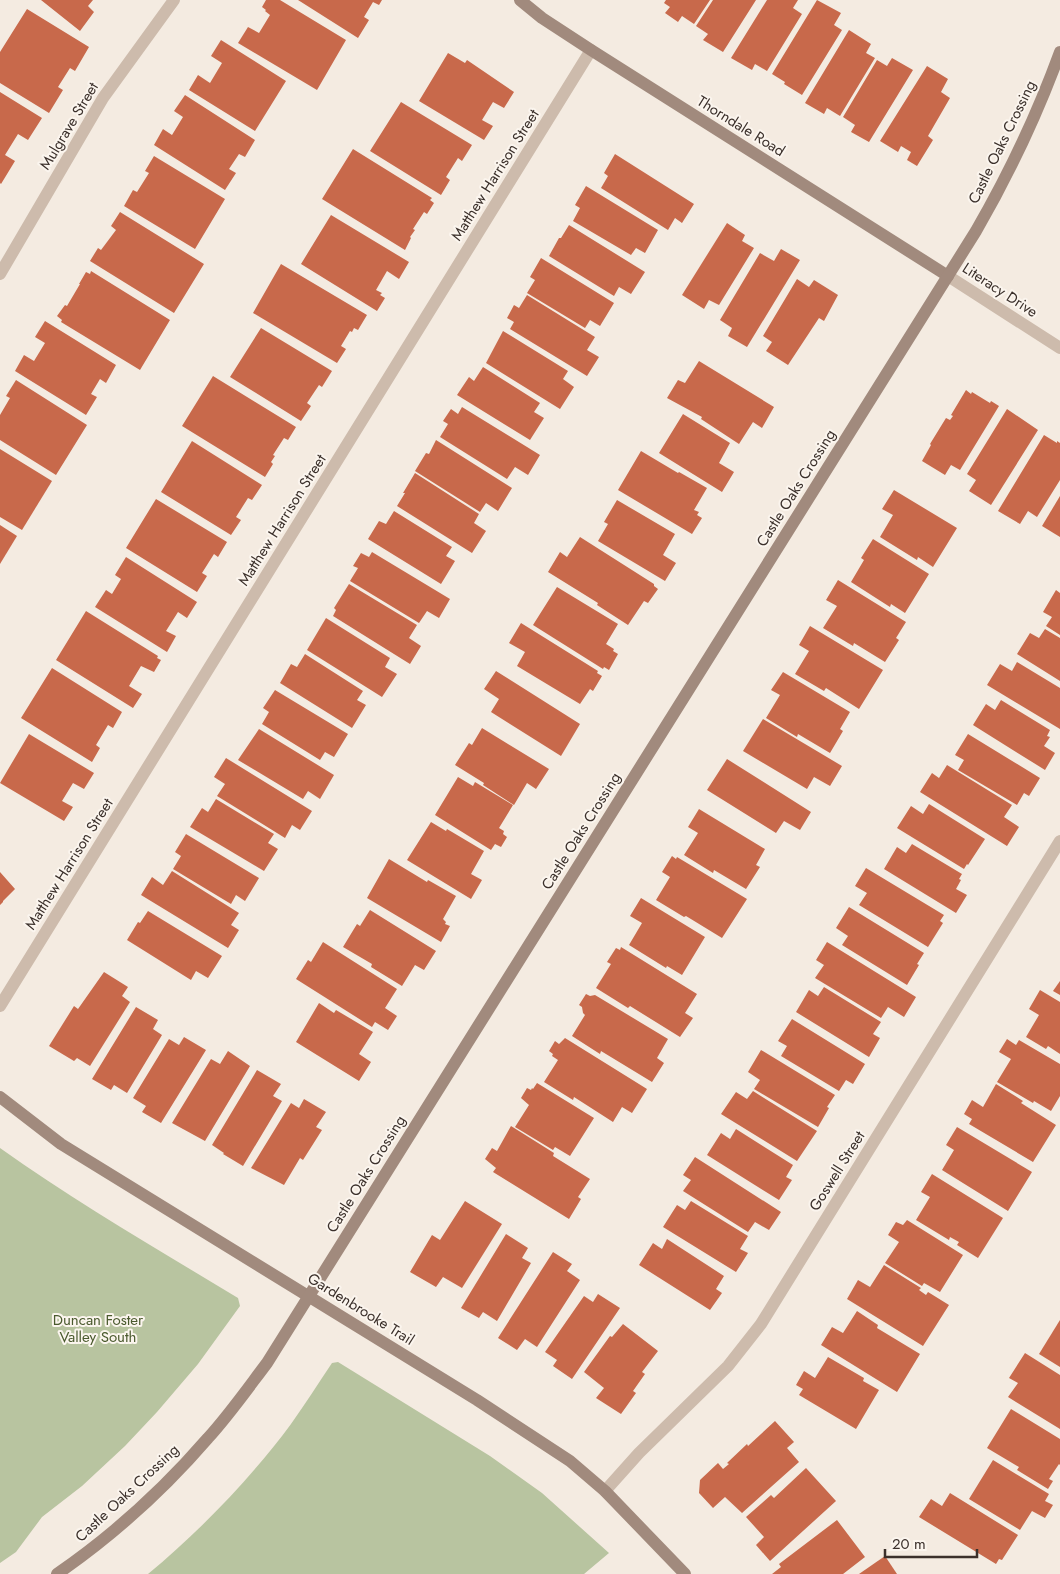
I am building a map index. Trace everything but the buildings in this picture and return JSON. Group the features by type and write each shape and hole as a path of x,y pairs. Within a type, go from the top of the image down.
{"street":[{"name":"Mulgrave Street","path":"0,274 103,98 174,0"},
{"name":"Thorndale Road","path":"520,0 542,18 591,50 948,276"},
{"name":"Matthew Harrison Street","path":"0,1006 591,50"},
{"name":"Castle Oaks Crossing","path":"57,1574 90,1551 143,1504 209,1438 267,1363 991,205 1031,126 1060,52"},
{"name":"Literacy Drive","path":"948,276 1060,348"},
{"name":"Goswell Street","path":"605,1491 640,1453 728,1366 761,1324 1060,841"},
{"name":"Gardenbrooke Trail","path":"0,1097 61,1144 477,1400 570,1461 605,1491 685,1574"}],"green space":[{"name":"Duncan Foster Valley South","path":"0,1148 87,1206 238,1298 240,1306 198,1364 157,1412 125,1446 82,1486 42,1517 16,1552 0,1563"},
{"path":"338,1362 490,1456 542,1493 609,1553 584,1574 148,1574 206,1522 242,1484 291,1424 332,1363"}]}
